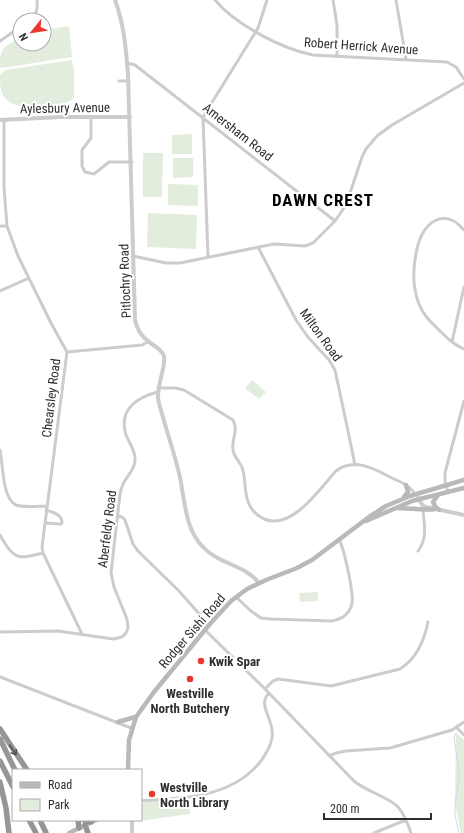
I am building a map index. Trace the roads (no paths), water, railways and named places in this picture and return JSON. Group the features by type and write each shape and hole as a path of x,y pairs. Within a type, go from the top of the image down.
{"highway":[{"path":"0,729 26,769"},
{"path":"0,739 15,769"},
{"path":"0,760 12,785"},
{"path":"0,782 6,808 9,833"},
{"path":"30,821 36,833"},
{"path":"40,821 46,833"},
{"path":"78,821 79,828"},
{"path":"88,833 89,822"}],"main road":[{"name":"Rodger Sishi Road","path":"128,769 128,740 136,717 154,692 208,625 236,597 259,583 305,564 380,509 416,494 464,480"},
{"path":"403,499 408,492 406,485"},
{"name":"Rodger Sishi Road","path":"364,522 418,499 464,488"},
{"path":"394,508 437,510 433,503 438,494"},
{"path":"118,722 136,717"},
{"path":"69,833 89,822"}],"street":[{"path":"36,12 37,0"},
{"name":"Pitlochry Road","path":"115,0 124,34 127,63 132,162 135,320 140,332 148,342 160,350 164,356 164,365 158,390 158,399 179,473 192,533 206,550 217,558 250,574 259,583"},
{"name":"Robert Herrick Avenue","path":"215,0 228,12 256,32 300,52 313,55 447,62 456,67 464,79"},
{"path":"208,258 203,117 256,32 263,16 267,0"},
{"path":"333,0 337,25 337,56"},
{"path":"396,0 406,59"},
{"path":"0,41 12,33"},
{"name":"Amersham Road","path":"127,63 135,65 335,221"},
{"path":"119,81 128,81"},
{"path":"133,256 170,264 184,263 258,247 279,244 308,245 318,240 346,206 362,157 370,142 392,125 464,83"},
{"name":"Aylesbury Avenue","path":"2,120 61,117 130,117"},
{"path":"91,117 91,138 82,150 82,166 84,170 87,173 94,174 109,162 132,162"},
{"name":"Chearsley Road","path":"2,120 6,226 13,245 50,324 67,352 42,543 43,553 82,634"},
{"path":"464,230 457,222 450,218 442,218 432,222 419,242 414,270 415,286 421,308 430,322 452,342 464,349"},
{"path":"0,226 6,226"},
{"name":"Milton Road","path":"258,247 296,320 308,337 329,360 335,370 355,465"},
{"path":"0,291 29,278"},
{"path":"452,342 464,287"},
{"path":"67,352 142,344 148,342"},
{"name":"Aberfeldy Road","path":"0,632 58,631 117,639 122,637 127,631 127,619 114,587 111,572 122,488 136,461 125,431 124,422 126,414 132,404 138,399 158,390 175,388 184,390 233,420 236,426 236,431 232,449 243,469 248,500 253,510 265,519 280,520 294,515 304,507 336,472 346,466 355,465"},
{"path":"448,492 444,477 464,401"},
{"path":"0,450 6,492 9,500 19,506 46,508 62,518 61,524 45,523"},
{"path":"355,465 370,467 406,485 416,494 423,506 464,515"},
{"path":"418,551 424,543 425,533 423,510"},
{"path":"118,516 125,520 133,544 138,551 180,591 208,625"},
{"path":"0,535 9,549 16,556 24,557 43,553"},
{"path":"236,597 261,618 271,620 332,621 342,618 349,610 352,603 351,589 343,550 339,539"},
{"path":"265,689 273,681 278,679 331,686 400,669 409,663 417,654 428,622"},
{"path":"205,630 358,784 396,805 406,820 411,833"},
{"path":"0,676 132,728"},
{"path":"142,801 184,798 216,792 240,780 253,771 264,757 272,739 272,728 264,702 264,698 269,693"},
{"path":"329,756 346,751 390,748 457,728 464,722"},
{"path":"457,728 464,735"},
{"path":"374,833 406,820"},
{"path":"132,821 132,833"}],"waterway":[{"path":"456,733 454,738 459,769 459,780 455,804 455,815 459,833"}],"place":[{"name":"Kwik Spar","path":"201,661"},
{"name":"Westville North Butchery","path":"190,679"},
{"name":"Westville North Library","path":"152,794"}],"district":[{"name":"DAWN CREST","path":"323,200"}]}
